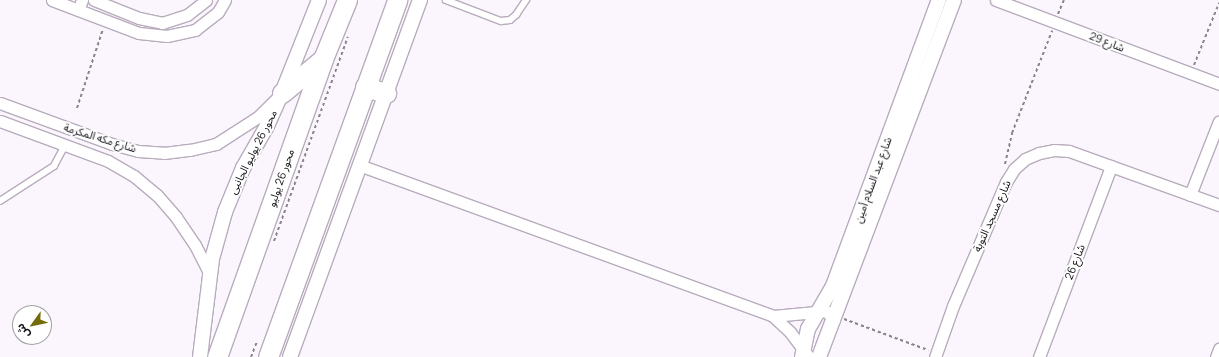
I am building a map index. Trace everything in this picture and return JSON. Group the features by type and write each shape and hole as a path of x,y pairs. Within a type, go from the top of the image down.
{"highway":[{"name":"محور 26 يوليو","path":"217,357 323,59 347,0"},
{"path":"268,357 397,0"},
{"path":"282,93 323,59"},
{"path":"365,86 386,93"}],"street":[{"path":"52,0 80,5 106,20 139,33 167,36 195,30 218,12 226,0"},
{"path":"97,0 162,23 187,15 206,0"},
{"name":"محور 26 يوليو الجانبى","path":"200,357 207,315 210,275 218,236 233,190 282,93 319,0"},
{"name":"شارع عبد السلام أمين","path":"819,357 835,318 901,123 939,0"},
{"name":"شارع عبد السلام أمين","path":"805,354 808,329 834,286 901,123 954,0"},
{"name":"شارع 29","path":"996,0 1219,84"},
{"path":"290,357 342,220 360,165 421,1"},
{"name":"شارع مكه المكرمة","path":"2,104 70,130 138,151 164,153 190,150 216,144 240,130 282,93"},
{"path":"0,121 2,104"},
{"name":"شارع مكه المكرمة","path":"0,121 122,168 157,195 186,230 210,275"},
{"path":"1190,195 1219,121"},
{"path":"65,145 70,130"},
{"name":"شارع مسجد التوبة","path":"936,355 953,306 1006,182 1014,170 1025,159 1039,153 1054,150 1069,151 1219,205"},
{"path":"360,165 773,316 829,312 835,318"},
{"name":"شارع 26","path":"1039,357 1111,166"},
{"path":"773,316 805,354"},
{"path":"1216,357 1219,349"}],"lane":[{"path":"446,0 501,21 510,20 516,15 526,0"},
{"path":"0,201 54,166 65,145"}],"path":[{"path":"1006,182 1006,149 1064,0"},
{"path":"1190,74 1219,3"},
{"path":"77,108 106,20"},
{"path":"272,248 351,31"},
{"path":"835,318 936,355"}]}
